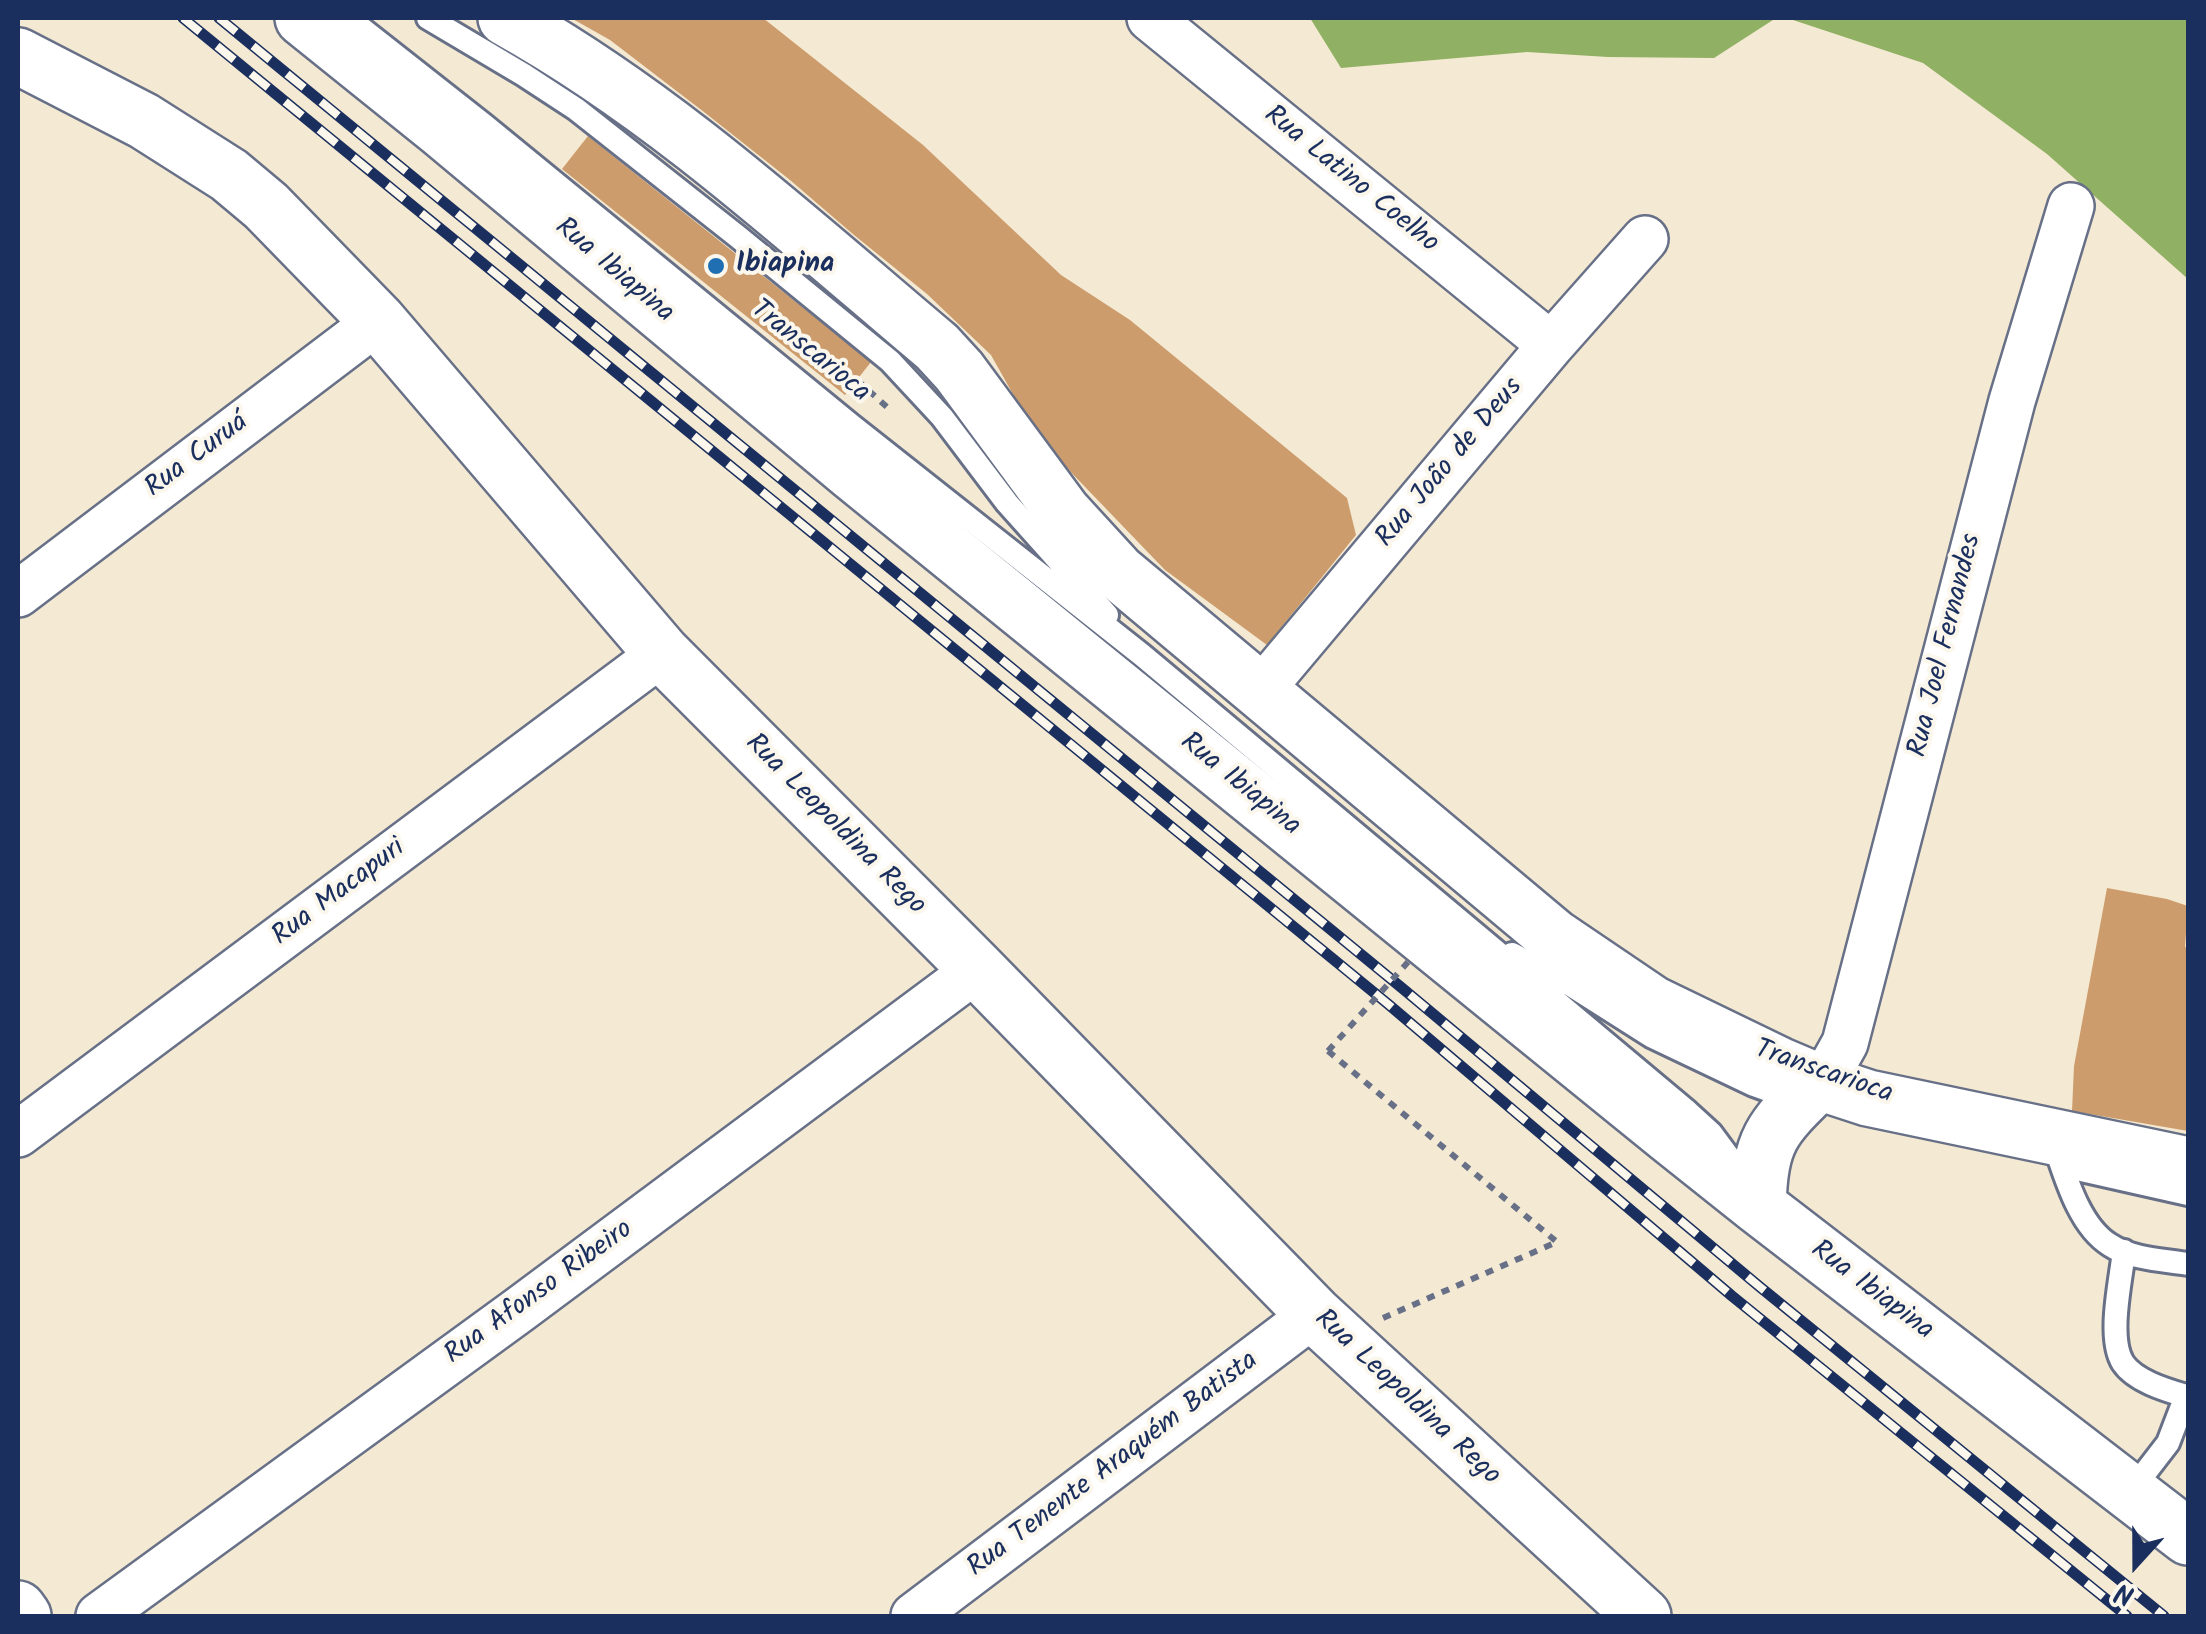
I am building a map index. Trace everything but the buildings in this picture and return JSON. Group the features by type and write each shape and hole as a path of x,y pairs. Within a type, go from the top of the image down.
{"main road":[{"name":"Rua Ibiapina","path":"303,18 868,485 1758,1206 2188,1537"},
{"path":"506,18 550,42 652,110 938,347 1063,512 1118,572 1554,937 1653,1004 1778,1065 1816,1099"},
{"name":"Rua Leopoldina Rego","path":"18,56 144,121 228,175 266,206 378,320 662,653 1330,1330 1643,1616"},
{"path":"1758,1206 1766,1144 1780,1120 1816,1099 1884,1102 2052,1154 2188,1165"},
{"path":"18,1609 23,1616"}],"street":[{"name":"Rua Latino Coelho","path":"1150,18 1551,345"},
{"name":"Rua Joel Fernandes","path":"1816,1099 1845,1043 2012,401 2070,206"},
{"name":"Rua João de Deus","path":"1260,691 1645,239"},
{"name":"Rua Curuá","path":"18,594 378,320"},
{"name":"Rua Macapuri","path":"18,1134 662,653"},
{"name":"Rua Afonso Ribeiro","path":"100,1616 977,969"},
{"name":"Rua Tenente Araquém Batista","path":"914,1616 1330,1330"}],"lane":[{"name":"Transcarioca","path":"348,18 1142,656 1711,1133 1758,1206"},
{"name":"Transcarioca","path":"428,18 576,109 890,361 942,417 1007,503 1142,656"},
{"name":"Transcarioca","path":"1469,931 1566,982 1651,1036 1754,1085 1816,1099"},
{"path":"2052,1154 2188,1194"},
{"path":"2052,1154 2091,1226 2111,1246 2188,1264"},
{"path":"2124,1251 2116,1316 2117,1350 2124,1366 2141,1378 2187,1392 2168,1443 2131,1491"}],"path":[{"path":"857,380 900,419"},
{"path":"1330,1330 1373,1322 1557,1242 1328,1051 1408,962"}],"green space":[{"path":"1310,18 1776,18 1714,58 1527,52 1341,68"},
{"path":"1787,18 2188,18 2188,279 2047,154 1923,63"}],"railway":[{"path":"183,18 1388,1004 1732,1296 2127,1616"},
{"path":"219,18 2164,1616"}],"place":[{"name":"Ibiapina","path":"716,266"}]}
